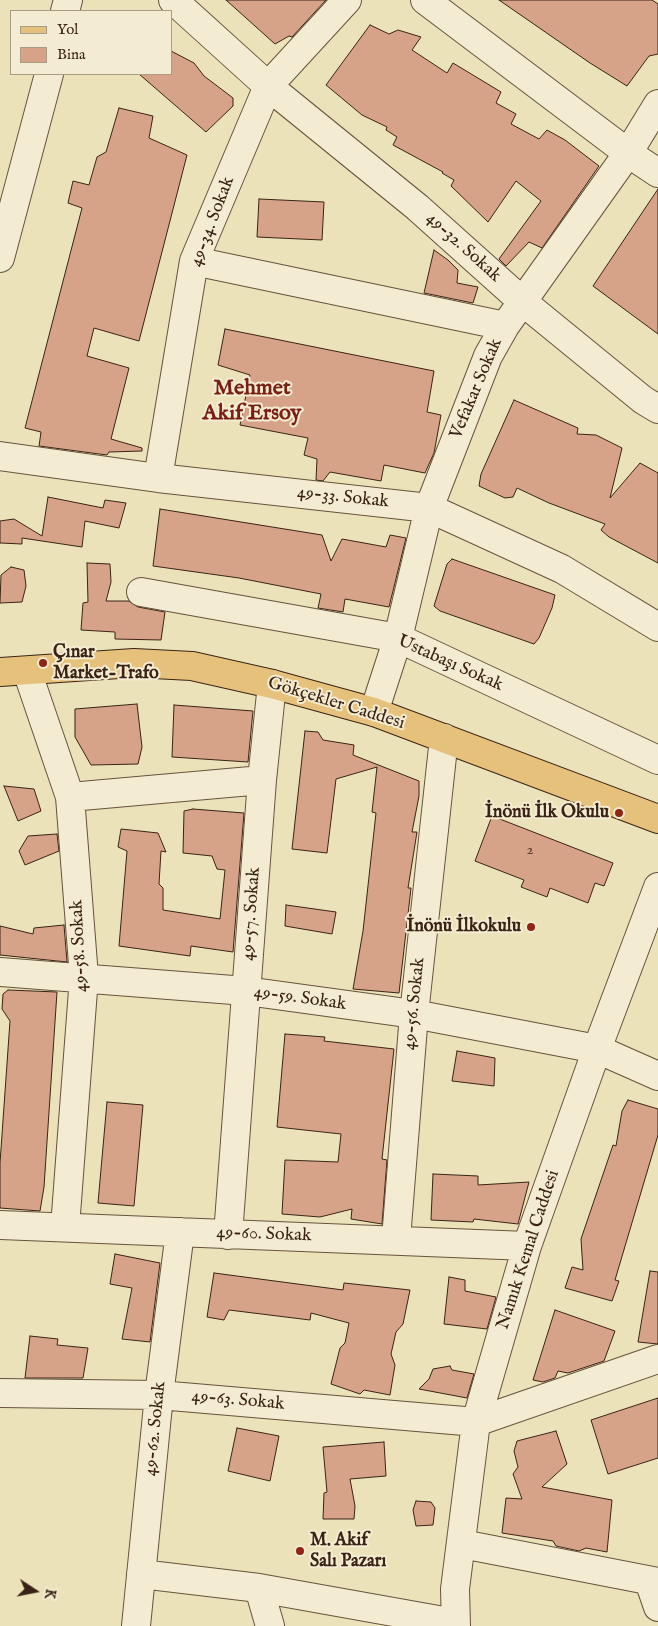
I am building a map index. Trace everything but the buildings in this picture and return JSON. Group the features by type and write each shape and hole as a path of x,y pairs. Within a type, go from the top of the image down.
{"main road":[{"name":"Gökçekler Caddesi","path":"0,672 134,663 192,666 272,684 374,712 658,819"}],"street":[{"name":"49-32. Sokak","path":"173,0 268,86 417,207 523,302 643,400 658,409"},
{"name":"49-34. Sokak","path":"158,478 194,261 268,86 347,0"},
{"path":"425,0 628,153 658,173"},
{"path":"0,258 49,75"},
{"name":"Vefakar Sokak","path":"374,712 398,638 429,508 463,416 488,356 505,326 628,153 658,104"},
{"path":"194,261 505,326"},
{"name":"49-33. Sokak","path":"0,456 158,478 429,508 562,569 658,627"},
{"name":"Ustabaşı Sokak","path":"141,592 398,638 658,760"},
{"name":"49-58. Sokak","path":"27,671 70,797 84,977 65,1227"},
{"name":"49-57. Sokak","path":"228,1234 262,780 272,684"},
{"name":"49-56. Sokak","path":"396,1239 414,1014 444,738"},
{"path":"70,797 262,780"},
{"name":"Namık Kemal Caddesi","path":"456,1625 455,1589 476,1422 527,1246 596,1049 658,887"},
{"name":"49-59. Sokak","path":"0,972 84,977 246,992 414,1014 596,1049 658,1076"},
{"name":"49-60. Sokak","path":"0,1225 396,1239 527,1246"},
{"name":"49-62. Sokak","path":"136,1626 159,1395 180,1232"},
{"path":"476,1422 658,1359"},
{"name":"49-63. Sokak","path":"0,1393 159,1395 476,1422"},
{"path":"462,1544 654,1582 658,1607"},
{"path":"140,1574 259,1588 456,1625"},
{"path":"259,1588 270,1626"}],"place":[{"name":"Çınar Market-Trafo","path":"43,663"},
{"name":"İnönü İlk Okulu","path":"619,813"},
{"name":"İnönü İlkokulu","path":"531,927"},
{"name":"M. Akif Salı Pazarı","path":"300,1551"}],"district":[{"name":"Mehmet Akif Ersoy","path":"252,402"}]}
